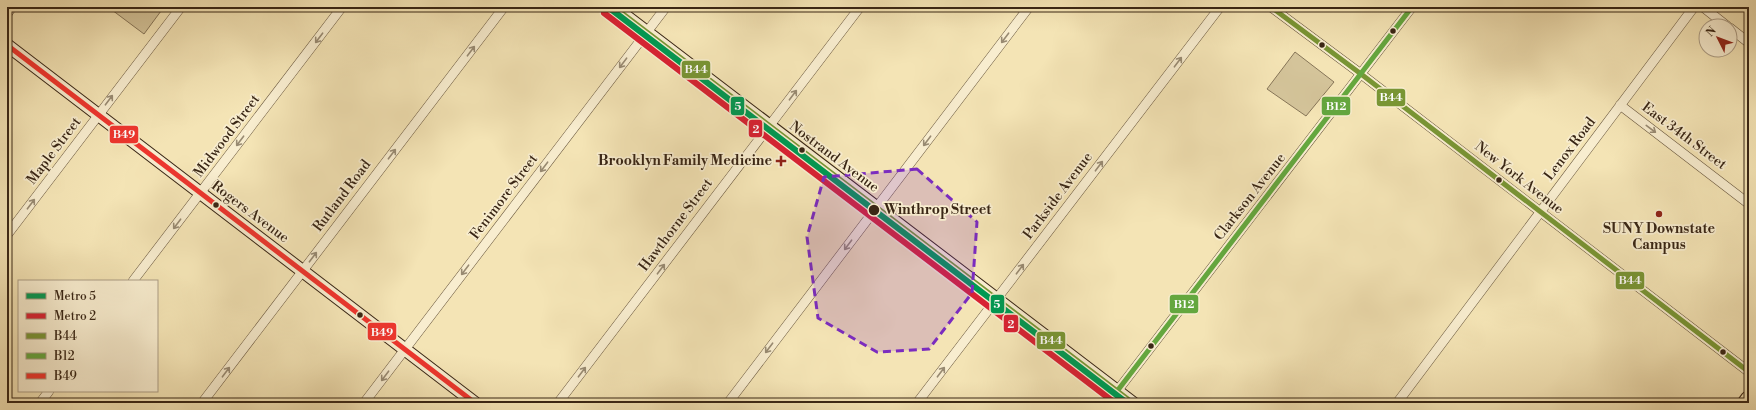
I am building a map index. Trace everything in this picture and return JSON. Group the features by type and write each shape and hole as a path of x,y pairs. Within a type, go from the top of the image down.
{"highway":[{"path":"1746,403 1749,399"}],"main road":[{"name":"Nostrand Avenue","path":"614,7 996,300 1133,403"},
{"name":"Rogers Avenue","path":"7,45 476,403"}],"street":[{"path":"7,14 12,7"},
{"name":"Maple Street","path":"7,235 181,7"},
{"name":"Midwood Street","path":"134,280 342,7"},
{"name":"Rutland Road","path":"202,403 504,7"},
{"name":"Fenimore Street","path":"364,403 666,7"},
{"name":"Hawthorne Street","path":"558,403 860,7"},
{"path":"728,403 1029,7"},
{"name":"Parkside Avenue","path":"918,403 1220,7"},
{"name":"New York Avenue","path":"1271,7 1361,74 1749,372"},
{"name":"Clarkson Avenue","path":"1108,403 1412,7"},
{"name":"Lenox Road","path":"1397,403 1694,7"},
{"path":"1702,7 1716,18"},
{"path":"1738,34 1749,42"},
{"name":"East 34th Street","path":"1620,105 1749,204"},
{"path":"40,403 48,392"}],"highlighted area":[{"path":"917,169 977,222 972,293 929,349 877,352 818,318 807,237 824,177"}],"shaded area":[{"path":"108,7 156,7 161,11 144,34"},
{"path":"1295,52 1334,82 1306,116 1267,89"}],"metro line":[{"name":"5","path":"608,7 1127,403"},
{"name":"2","path":"604,13 1115,403"}],"transit line":[{"name":"B44","path":"614,7 1133,403"},
{"name":"B44","path":"1271,7 1361,74 1749,372"},
{"name":"B12","path":"1108,403 1412,7"},
{"name":"B49","path":"7,45 475,403"}],"place":[{"name":"Brooklyn Family Medicine","path":"781,161"},
{"name":"Winthrop Street","path":"874,210"},
{"name":"SUNY Downstate Campus","path":"1659,214"}]}
